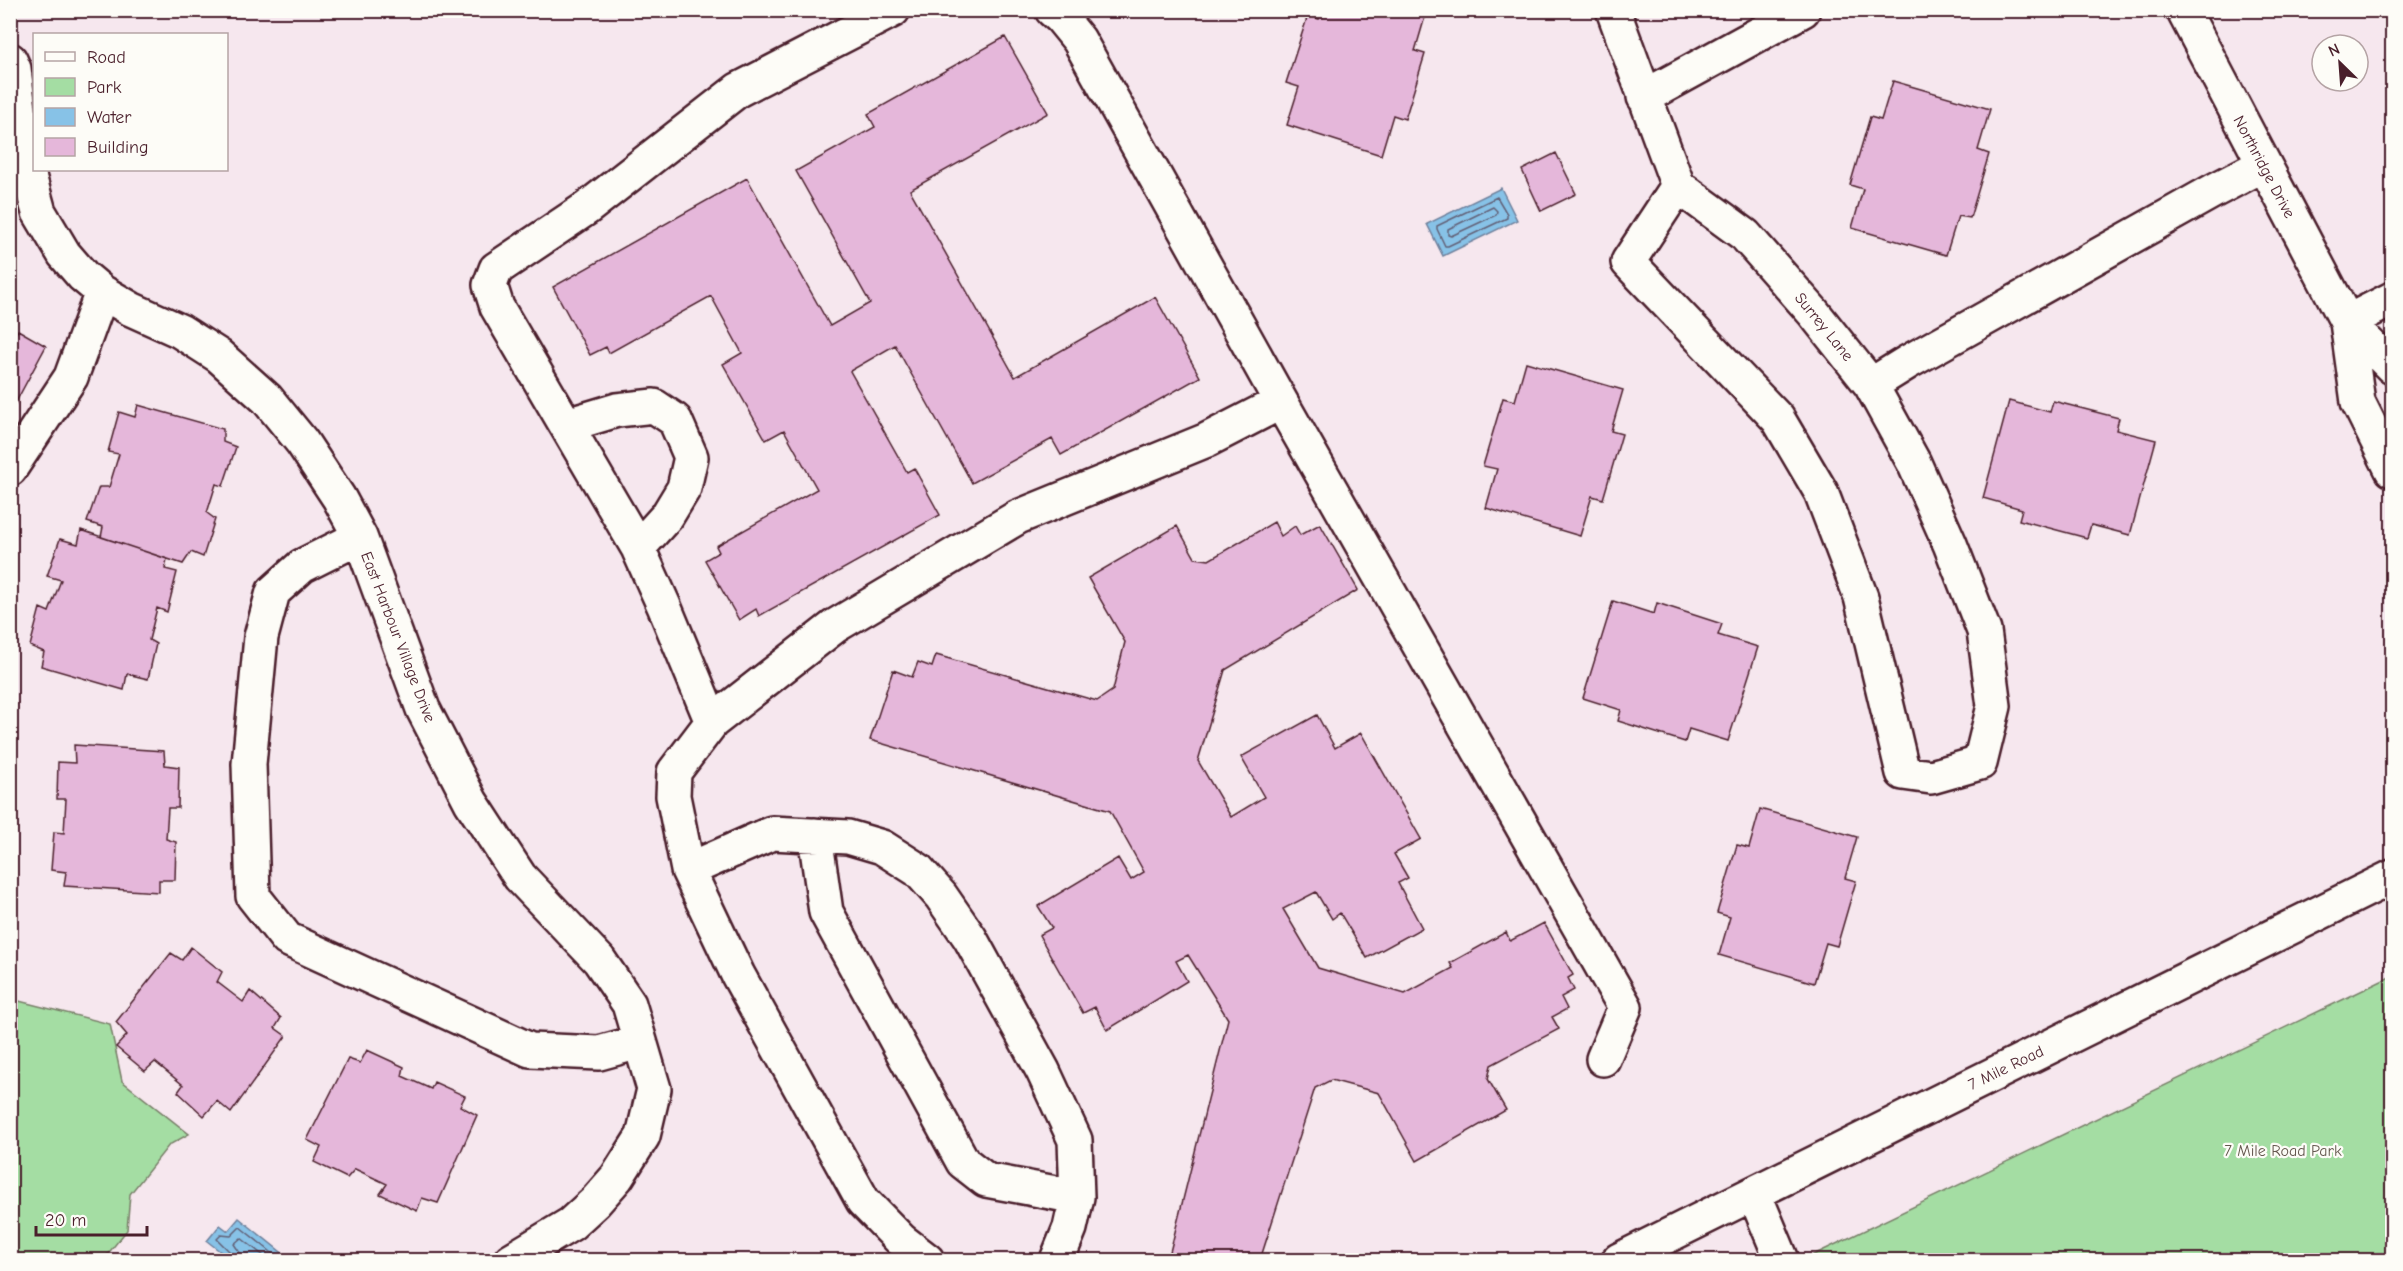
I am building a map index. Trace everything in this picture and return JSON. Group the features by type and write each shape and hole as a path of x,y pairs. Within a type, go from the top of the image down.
{"street":[{"path":"712,722 638,548 497,307 490,285 496,269 587,208 738,90 893,10"},
{"path":"1052,10 1079,40 1281,402 1625,1007 1603,1059"},
{"path":"1613,10 1678,186"},
{"path":"1644,97 1803,10"},
{"name":"Northridge Drive","path":"2183,10 2347,322 2392,367"},
{"name":"East Harbour Village Drive","path":"10,60 14,69 26,165 39,212 64,254 83,276 102,292 131,309 180,331 219,356 267,399 302,442 339,498 360,537 423,709 471,802 520,877 599,960 629,1004 654,1089 643,1136 617,1177 595,1202 571,1224 512,1260"},
{"path":"1871,385 1908,362 2263,165"},
{"name":"Surrey Lane","path":"1678,186 1745,235 1813,312 1871,385 1914,463 1950,544 1984,632 1994,706 1980,763 1931,777 1903,773 1861,597 1821,492 1778,419 1628,261 1678,186"},
{"path":"10,469 71,377 102,292"},
{"path":"2347,322 2392,299"},
{"name":"Northridge Drive","path":"2347,322 2358,402 2392,470"},
{"path":"927,1260 900,1240 863,1200 738,975 688,870 673,796 674,772 712,722 835,627 1018,517 1207,440 1281,402"},
{"path":"567,425 617,410 654,406 675,420 691,458 684,488 667,516 638,548"},
{"path":"360,537 302,566 273,592 261,637 249,764 253,896 287,939 530,1050 599,1053 639,1042"},
{"path":"688,870 772,833 848,837 882,847 918,870 941,896 970,938 1043,1071 1075,1140 1077,1197 1070,1228 1057,1260"},
{"path":"815,835 826,912 963,1162 986,1180 1077,1197"},
{"name":"7 Mile Road","path":"1619,1260 2392,877"},
{"path":"1754,1193 1782,1260"}],"green space":[{"name":"7 Mile Road Park","path":"2392,976 2392,1260 1803,1260"},
{"path":"11,999 110,1024 122,1081 189,1134 169,1145 130,1194 127,1230 103,1260 11,1260"}],"water":[{"path":"1501,188 1517,220 1443,256 1427,224"},
{"path":"239,1218 291,1260 231,1260 207,1241 220,1225 228,1231"}],"building":[{"path":"1322,10 1427,10 1415,51 1425,54 1405,119 1393,115 1381,155 1287,125 1299,87 1286,83 1308,15 1319,19"},
{"path":"1005,37 1048,113 910,190 1015,377 1155,297 1200,377 1061,455 1052,439 972,483 895,345 850,371 907,472 914,468 940,515 759,616 756,609 739,620 705,560 719,552 716,546 817,489 784,430 766,440 723,364 742,353 711,296 609,353 606,347 590,355 553,287 747,178 830,326 870,303 796,171 875,127 868,114"},
{"path":"1893,81 1990,109 1978,150 1989,154 1970,218 1958,216 1946,255 1852,228 1863,189 1850,185 1870,117 1881,120"},
{"path":"1556,153 1576,194 1541,211 1522,170"},
{"path":"18,330 46,346 10,413 10,344"},
{"path":"1526,362 1623,390 1611,431 1622,434 1603,499 1592,496 1580,536 1486,508 1497,469 1483,466 1503,398 1515,401"},
{"path":"2009,401 2050,412 2053,401 2119,418 2116,430 2156,440 2130,535 2091,525 2087,538 2019,520 2022,509 1983,498"},
{"path":"138,405 223,429 223,442 236,447 223,486 216,484 207,513 215,519 203,557 191,552 183,564 101,537 103,527 87,522 99,487 109,487 119,454 108,452 119,412 135,417"},
{"path":"1274,522 1281,536 1295,526 1300,535 1320,524 1358,590 1225,670 1198,761 1231,817 1264,797 1241,757 1317,715 1335,748 1361,733 1421,839 1394,854 1408,878 1398,883 1422,928 1367,958 1340,913 1332,919 1316,892 1283,909 1318,968 1405,994 1453,968 1450,963 1506,932 1510,941 1544,923 1573,975 1568,978 1574,990 1561,997 1567,1009 1552,1017 1559,1029 1491,1065 1488,1079 1506,1110 1417,1161 1379,1093 1331,1080 1315,1088 1260,1260 1168,1260 1228,1019 1188,955 1176,961 1187,981 1107,1030 1095,1007 1083,1013 1039,935 1052,928 1038,906 1118,858 1131,880 1144,872 1110,811 870,740 893,670 912,677 918,662 932,667 936,655 1097,701 1113,690 1125,642 1088,578 1177,526 1195,558 1209,560"},
{"path":"81,530 167,559 165,569 177,572 167,612 157,608 149,640 156,644 148,679 127,674 124,690 41,666 44,652 30,646 40,608 49,612 61,580 47,576 60,539 78,544"},
{"path":"1613,601 1654,614 1657,603 1722,624 1718,635 1758,647 1728,741 1689,729 1685,742 1618,721 1621,710 1583,698"},
{"path":"74,745 164,751 165,765 179,767 178,808 168,808 166,839 176,842 175,880 159,880 159,892 64,886 66,872 51,870 54,832 64,833 66,799 57,799 58,762 75,763"},
{"path":"1760,809 1857,837 1845,878 1856,881 1837,946 1826,943 1814,983 1719,955 1730,917 1717,913 1737,845 1749,848"},
{"path":"191,947 222,972 217,982 243,1002 250,991 281,1018 275,1028 286,1036 231,1113 217,1101 204,1116 178,1092 183,1085 155,1062 145,1071 116,1047 127,1035 116,1022 171,953 182,960"},
{"path":"367,1050 404,1067 402,1076 431,1089 434,1082 465,1096 460,1106 477,1115 438,1203 422,1198 417,1211 380,1194 387,1184 355,1169 347,1178 314,1162 321,1147 307,1140 348,1059 360,1063"}]}
